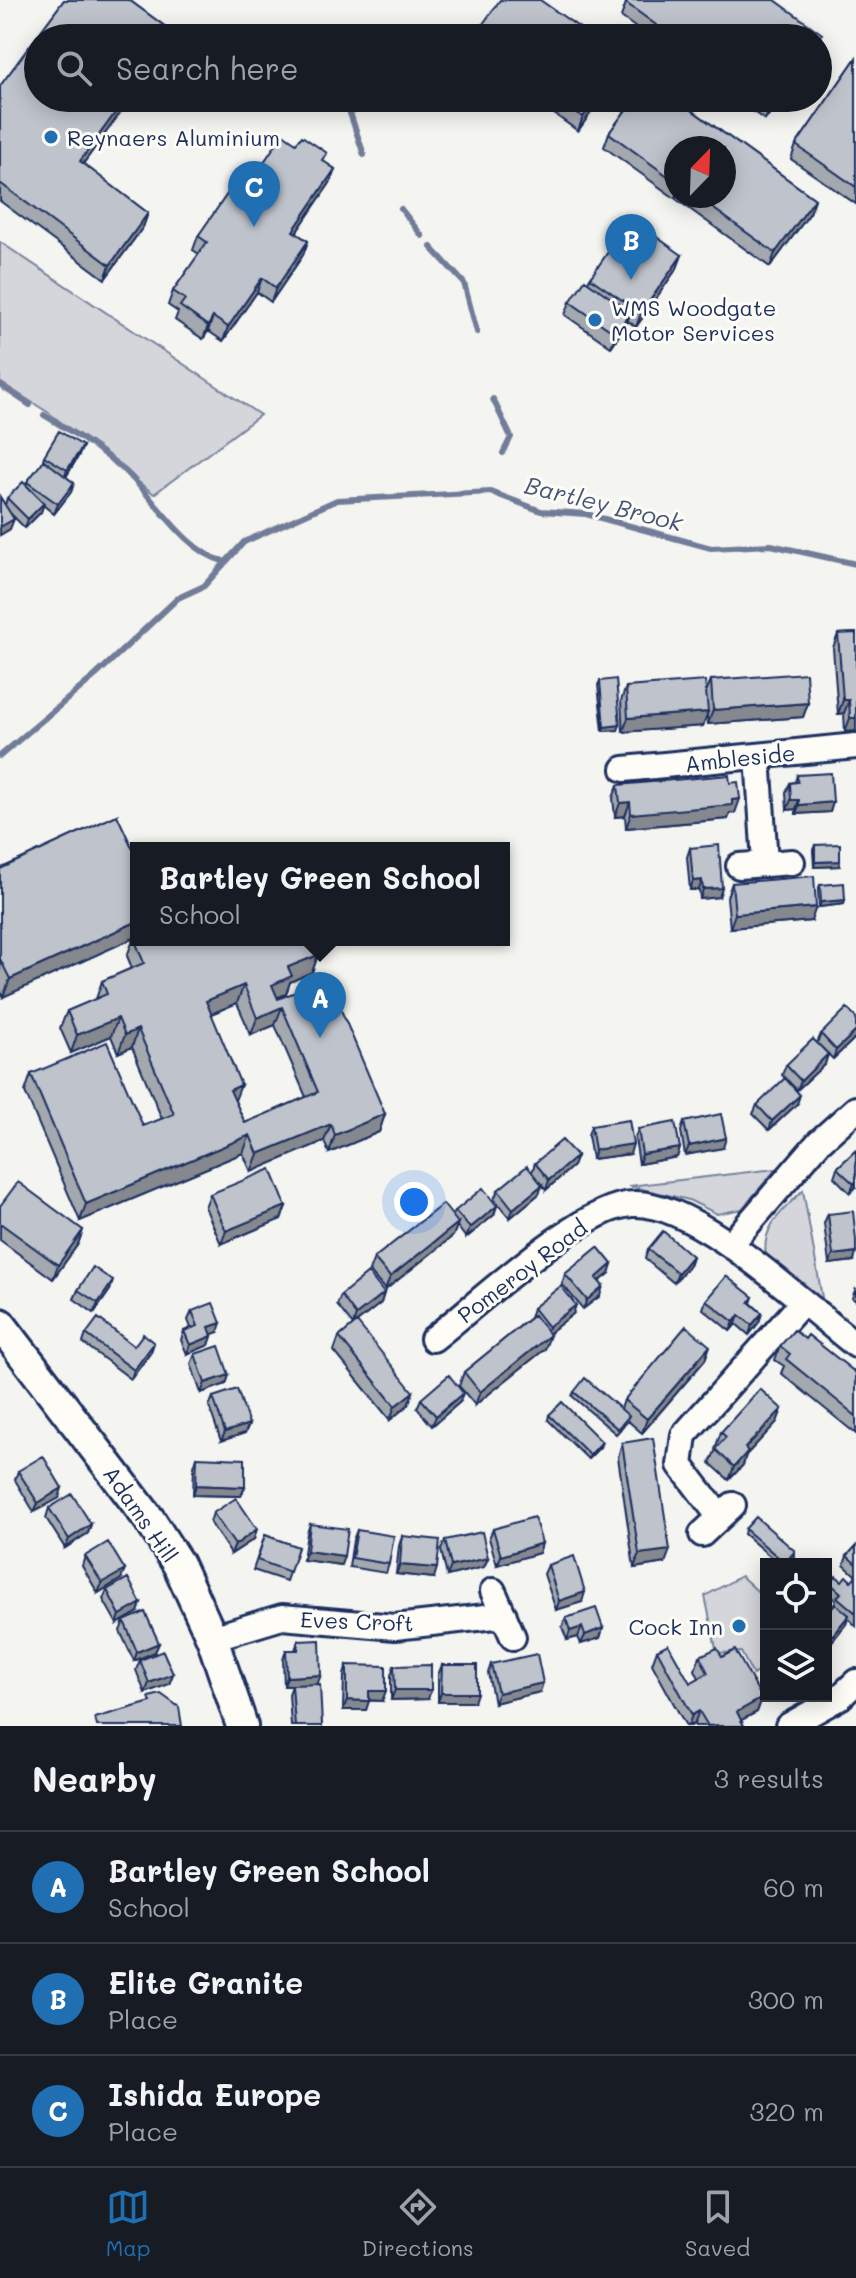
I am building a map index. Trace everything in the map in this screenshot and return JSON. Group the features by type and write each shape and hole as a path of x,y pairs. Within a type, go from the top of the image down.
{"street":[{"name":"Ambleside","path":"624,769 856,746"},
{"path":"758,756 765,863"},
{"path":"739,866 792,862"},
{"path":"730,1245 819,1142 856,1109"},
{"name":"Pomeroy Road","path":"433,1339 580,1223 632,1203 662,1207 706,1226 856,1345"},
{"path":"702,1534 726,1510 680,1465 684,1435 802,1303"},
{"name":"Adams Hill","path":"0,1324 149,1519 178,1564 212,1638 242,1726"},
{"name":"Eves Croft","path":"212,1638 282,1617 395,1627 508,1626 493,1591"},
{"path":"788,1726 840,1697 856,1682"}],"shaded area":[{"path":"0,242 260,415 154,494 49,413 0,382"},
{"path":"776,1169 742,1209 717,1214 689,1200 629,1186"},
{"path":"803,1190 823,1303 766,1256 765,1245 770,1227"},
{"name":"Cock Inn","path":"741,1576 760,1593 760,1670 753,1675 741,1652 717,1653 705,1596"}],"building":[{"name":"Reynaers Aluminium","path":"64,0 129,0 162,24 46,24"},
{"path":"500,0 540,0 574,24 483,24"},
{"path":"628,0 775,0 808,24 655,24 626,3"},
{"name":"Reynaers Aluminium","path":"24,54 24,112 116,112 80,161 148,213 110,265 0,183 0,86"},
{"path":"856,58 856,187 796,145 819,112 832,112 832,93"},
{"path":"625,112 694,112 728,136 664,136 664,173 609,133"},
{"path":"283,134 296,143 302,136 327,153 322,160 335,169 293,231 308,241 276,288 262,278 228,327 213,317 208,326 180,306 185,299 173,291 207,242 198,236 230,190 240,197"},
{"path":"736,142 815,199 775,253 713,208 736,208"},
{"path":"631,219 682,255 641,313 590,278"},
{"path":"585,280 631,312 616,334 570,302"},
{"path":"59,431 83,446 67,470 44,456"},
{"path":"44,460 74,483 58,504 27,482"},
{"path":"23,482 44,503 28,519 7,498"},
{"path":"0,497 14,519 0,527"},
{"path":"856,633 856,718 850,718 849,700 843,700 838,634"},
{"path":"806,673 808,703 713,710 711,680"},
{"path":"616,679 620,725 604,727 600,681"},
{"path":"705,681 708,712 628,718 626,687"},
{"path":"831,773 833,802 799,805 799,800 791,800 790,783 798,782 797,775"},
{"path":"729,775 730,783 738,782 740,799 732,800 732,805 631,814 630,802 620,803 618,785"},
{"path":"117,815 130,843 130,925 10,979 0,959 0,869"},
{"path":"840,844 840,861 815,862 815,845"},
{"path":"719,845 722,888 703,889 702,880 693,881 690,848"},
{"path":"814,876 816,907 735,914 732,883"},
{"path":"844,883 845,900 821,902 820,885"},
{"path":"137,946 314,946 318,955 288,967 292,976 272,985 278,999 328,979 385,1114 335,1135 331,1124 258,1154 250,1135 86,1204 31,1074 107,1042 143,1126 174,1114 138,1029 125,1035 118,1018 77,1035 67,1011 107,994 102,981 144,963","holes":["244,985 257,1018 282,1007 318,1092 245,1123 230,1090 241,1085 206,1001"]},
{"path":"847,1008 856,1018 856,1031 836,1050 821,1034"},
{"path":"813,1039 828,1054 801,1081 786,1065"},
{"path":"785,1078 800,1095 772,1121 757,1105"},
{"path":"721,1114 726,1138 689,1146 684,1122"},
{"path":"629,1120 633,1144 595,1150 591,1126"},
{"path":"675,1122 680,1148 642,1154 638,1129"},
{"path":"562,1140 577,1156 549,1180 535,1163"},
{"path":"856,1150 856,1181 854,1184 837,1168"},
{"path":"527,1166 542,1185 513,1209 498,1190"},
{"path":"271,1169 286,1206 226,1231 210,1194"},
{"path":"18,1182 83,1230 58,1265 0,1223 0,1206"},
{"path":"483,1188 497,1206 470,1228 455,1211"},
{"path":"443,1204 458,1223 390,1277 374,1258"},
{"path":"853,1211 856,1252 833,1255 828,1214"},
{"path":"663,1231 692,1256 678,1273 648,1249"},
{"path":"598,1247 612,1264 596,1278 603,1286 587,1300 565,1274"},
{"path":"93,1267 113,1281 98,1303 78,1290"},
{"path":"368,1273 384,1293 356,1315 341,1295"},
{"path":"726,1276 753,1297 749,1302 762,1313 752,1325 739,1315 734,1322 706,1300"},
{"path":"561,1286 576,1305 548,1327 533,1308"},
{"path":"213,1303 221,1323 209,1327 212,1336 190,1345 184,1331 198,1326 192,1311"},
{"path":"534,1315 550,1335 480,1392 464,1372"},
{"path":"98,1318 134,1346 143,1334 154,1343 134,1370 86,1334"},
{"path":"357,1322 413,1392 395,1406 339,1337"},
{"path":"686,1326 710,1346 647,1419 624,1400"},
{"path":"794,1330 805,1339 808,1335 856,1373 856,1416 786,1359 790,1354 780,1346"},
{"path":"219,1346 229,1375 205,1383 195,1354"},
{"path":"449,1375 463,1393 436,1416 421,1399"},
{"path":"585,1378 629,1416 618,1429 574,1392"},
{"path":"237,1389 249,1424 225,1432 213,1397"},
{"path":"760,1389 782,1409 745,1448 748,1451 734,1467 715,1449 726,1437 721,1432"},
{"path":"562,1402 602,1442 590,1455 549,1415"},
{"path":"653,1438 670,1550 639,1554 622,1443"},
{"path":"43,1456 62,1488 38,1503 18,1471"},
{"path":"197,1457 245,1459 245,1487 196,1485"},
{"path":"72,1494 91,1524 69,1539 49,1508"},
{"path":"236,1498 257,1529 235,1545 213,1513"},
{"path":"534,1517 542,1543 501,1556 493,1529"},
{"path":"756,1517 795,1551 789,1558 779,1558 745,1529"},
{"path":"310,1524 348,1529 344,1556 307,1551"},
{"path":"357,1530 394,1536 389,1564 352,1558"},
{"path":"482,1532 488,1558 451,1566 445,1540"},
{"path":"265,1535 298,1547 290,1572 257,1560"},
{"path":"402,1536 440,1540 437,1568 400,1565"},
{"path":"108,1542 125,1570 102,1583 85,1556"},
{"path":"856,1546 856,1564 847,1556"},
{"path":"574,1556 585,1592 559,1601 548,1565"},
{"path":"836,1576 842,1581 846,1576 851,1581 856,1578 856,1613 837,1597 841,1593 832,1585"},
{"path":"128,1578 141,1603 120,1615 107,1590"},
{"path":"836,1604 849,1615 832,1636 832,1608"},
{"path":"596,1608 603,1628 585,1635 582,1627 570,1631 566,1618"},
{"path":"145,1612 159,1643 137,1652 124,1621"},
{"path":"320,1640 321,1675 287,1677 286,1650 298,1650 298,1641"},
{"path":"668,1644 690,1683 708,1673 700,1656 717,1648 722,1657 735,1650 760,1694 760,1699 737,1712 744,1726 708,1726 699,1711 692,1715 657,1650"},
{"path":"163,1651 173,1674 149,1683 140,1660"},
{"path":"537,1654 543,1683 498,1693 491,1664"},
{"path":"347,1665 386,1666 386,1691 369,1691 369,1701 347,1700"},
{"path":"431,1665 431,1690 395,1690 394,1666"},
{"path":"442,1665 477,1665 477,1693 441,1693"},
{"path":"320,1684 322,1726 295,1726 292,1685"},
{"path":"161,1694 179,1707 182,1726 97,1726 95,1718 151,1702 149,1697"}],"waterway":[{"path":"350,112 364,155"},
{"path":"401,209 422,236"},
{"path":"431,247 464,283 477,332"},
{"path":"0,385 30,405"},
{"path":"493,399 511,437 503,453"},
{"path":"44,415 115,463 195,547 223,561"},
{"name":"Bartley Brook","path":"0,756 96,675 178,598 204,586 244,542 337,500 491,492 541,511 586,514 711,548 771,545 856,564"}],"place":[{"name":"Reynaers Aluminium","path":"51,137"},
{"name":"Ishida Europe","path":"254,227"},
{"name":"Elite Granite","path":"631,280"},
{"name":"WMS Woodgate Motor Services","path":"595,320"},
{"name":"Bartley Green School","path":"320,1038"},
{"name":"Cock Inn","path":"739,1626"}]}
